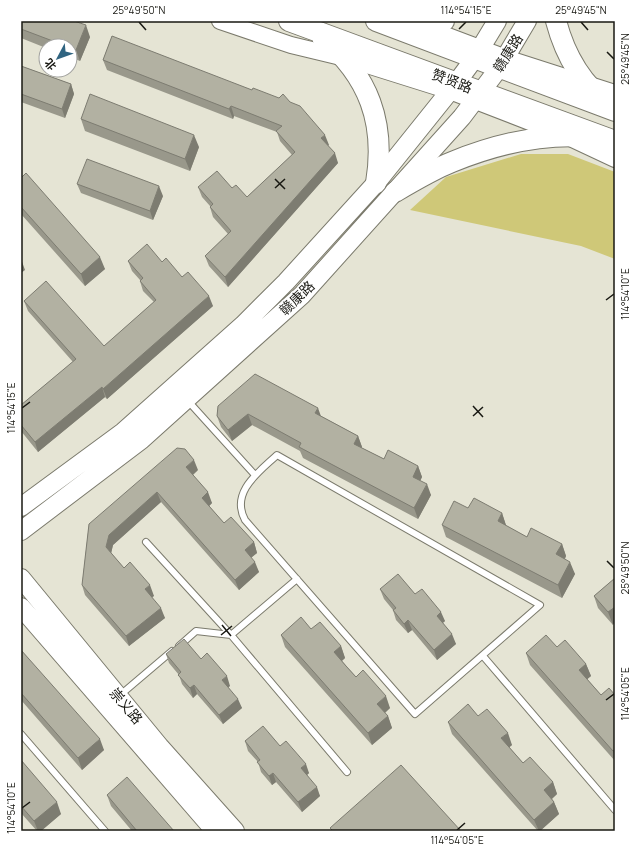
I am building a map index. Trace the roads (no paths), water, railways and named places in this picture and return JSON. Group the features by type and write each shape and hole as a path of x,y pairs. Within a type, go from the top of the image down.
{"main road":[{"name":"赞贤路","path":"289,21 479,96 615,142"},
{"path":"378,22 412,23 444,21"},
{"name":"赣康路","path":"21,507 123,432 243,325 286,282 376,183 477,54 497,21"},
{"name":"赣康路","path":"21,531 141,440 302,295 462,117 502,63 528,21"},
{"path":"556,21 565,49 572,64 588,85 615,110"},
{"name":"赞贤路","path":"378,22 502,63 615,110"},
{"path":"308,28 322,35 345,58 362,83 375,115 379,149 376,183"},
{"path":"395,192 452,162 489,149 533,139 566,136 601,138 615,142"},
{"name":"崇义路","path":"21,578 160,747 235,831"},
{"name":"崇义路","path":"21,607 215,831"}],"street":[{"path":"220,21 291,45 453,86"},
{"path":"412,23 477,54"},
{"path":"502,63 588,85 615,94"},
{"path":"479,96 615,159"}],"lane":[{"path":"186,399 254,476"},
{"path":"277,455 540,605 415,714 296,579 242,514 242,495 247,483 254,476 277,455"},
{"path":"146,542 231,635 347,772"},
{"path":"119,697 196,631 231,635 296,579"},
{"path":"483,656 615,810"},
{"path":"21,734 105,831"}]}
